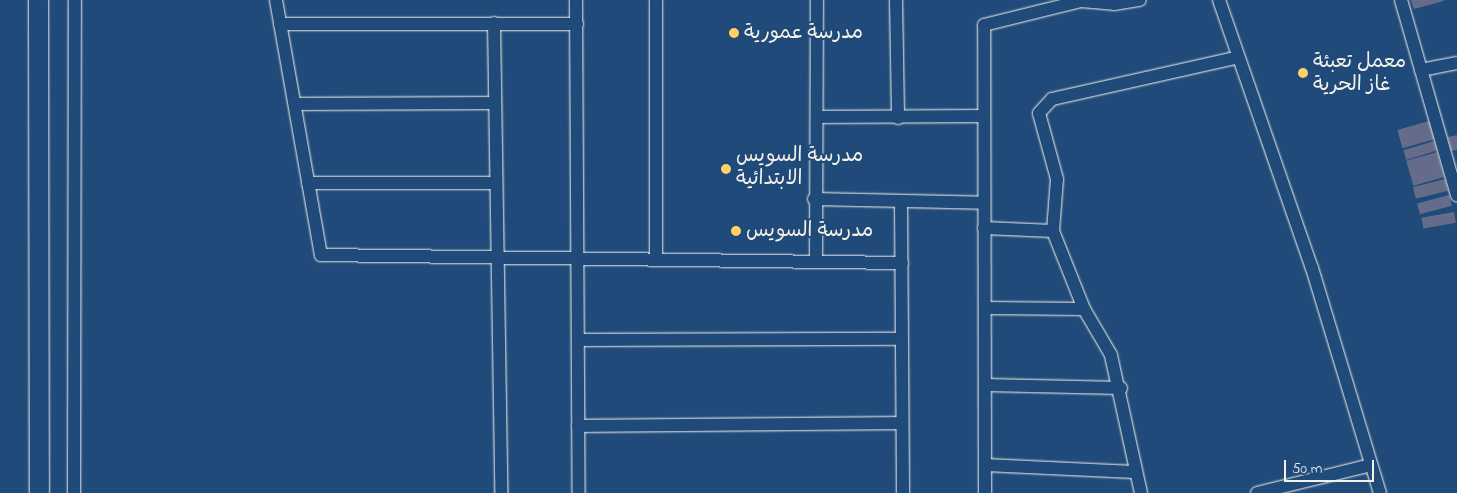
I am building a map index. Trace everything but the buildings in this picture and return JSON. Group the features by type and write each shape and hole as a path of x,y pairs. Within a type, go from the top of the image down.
{"highway":[{"path":"38,0 39,493"}],"street":[{"path":"74,493 75,0"},
{"path":"276,0 321,255 902,262"},
{"path":"576,0 579,493"},
{"path":"656,0 656,260"},
{"path":"816,262 814,199 818,117 817,0"},
{"path":"896,0 898,118"},
{"path":"985,493 984,24 1080,1 1114,4 1140,0"},
{"path":"1219,0 1236,58 1312,268 1380,493"},
{"path":"1401,0 1421,70 1452,160 1457,195"},
{"path":"494,23 501,493"},
{"path":"280,24 576,24"},
{"path":"1141,493 1134,472 1121,388 1112,355 1084,308 1054,231 1057,179 1040,124 1042,106 1052,100 1236,58"},
{"path":"1421,70 1457,63"},
{"path":"295,104 495,103"},
{"path":"818,117 984,116"},
{"path":"308,184 495,183"},
{"path":"814,199 984,202"},
{"path":"902,201 903,493"},
{"path":"984,228 1054,231"},
{"path":"985,308 1084,308"},
{"path":"578,340 902,339"},
{"path":"985,384 1121,388"},
{"path":"578,426 902,422"},
{"path":"985,465 1134,472"},
{"path":"1257,493 1371,465"}],"place":[{"name":"مدرسة عمورية","path":"734,33"},
{"name":"معمل تعبئة غاز الحرية","path":"1303,73"},
{"name":"مدرسة السويس الابتدائية","path":"726,169"},
{"name":"مدرسة السويس","path":"736,231"}]}
